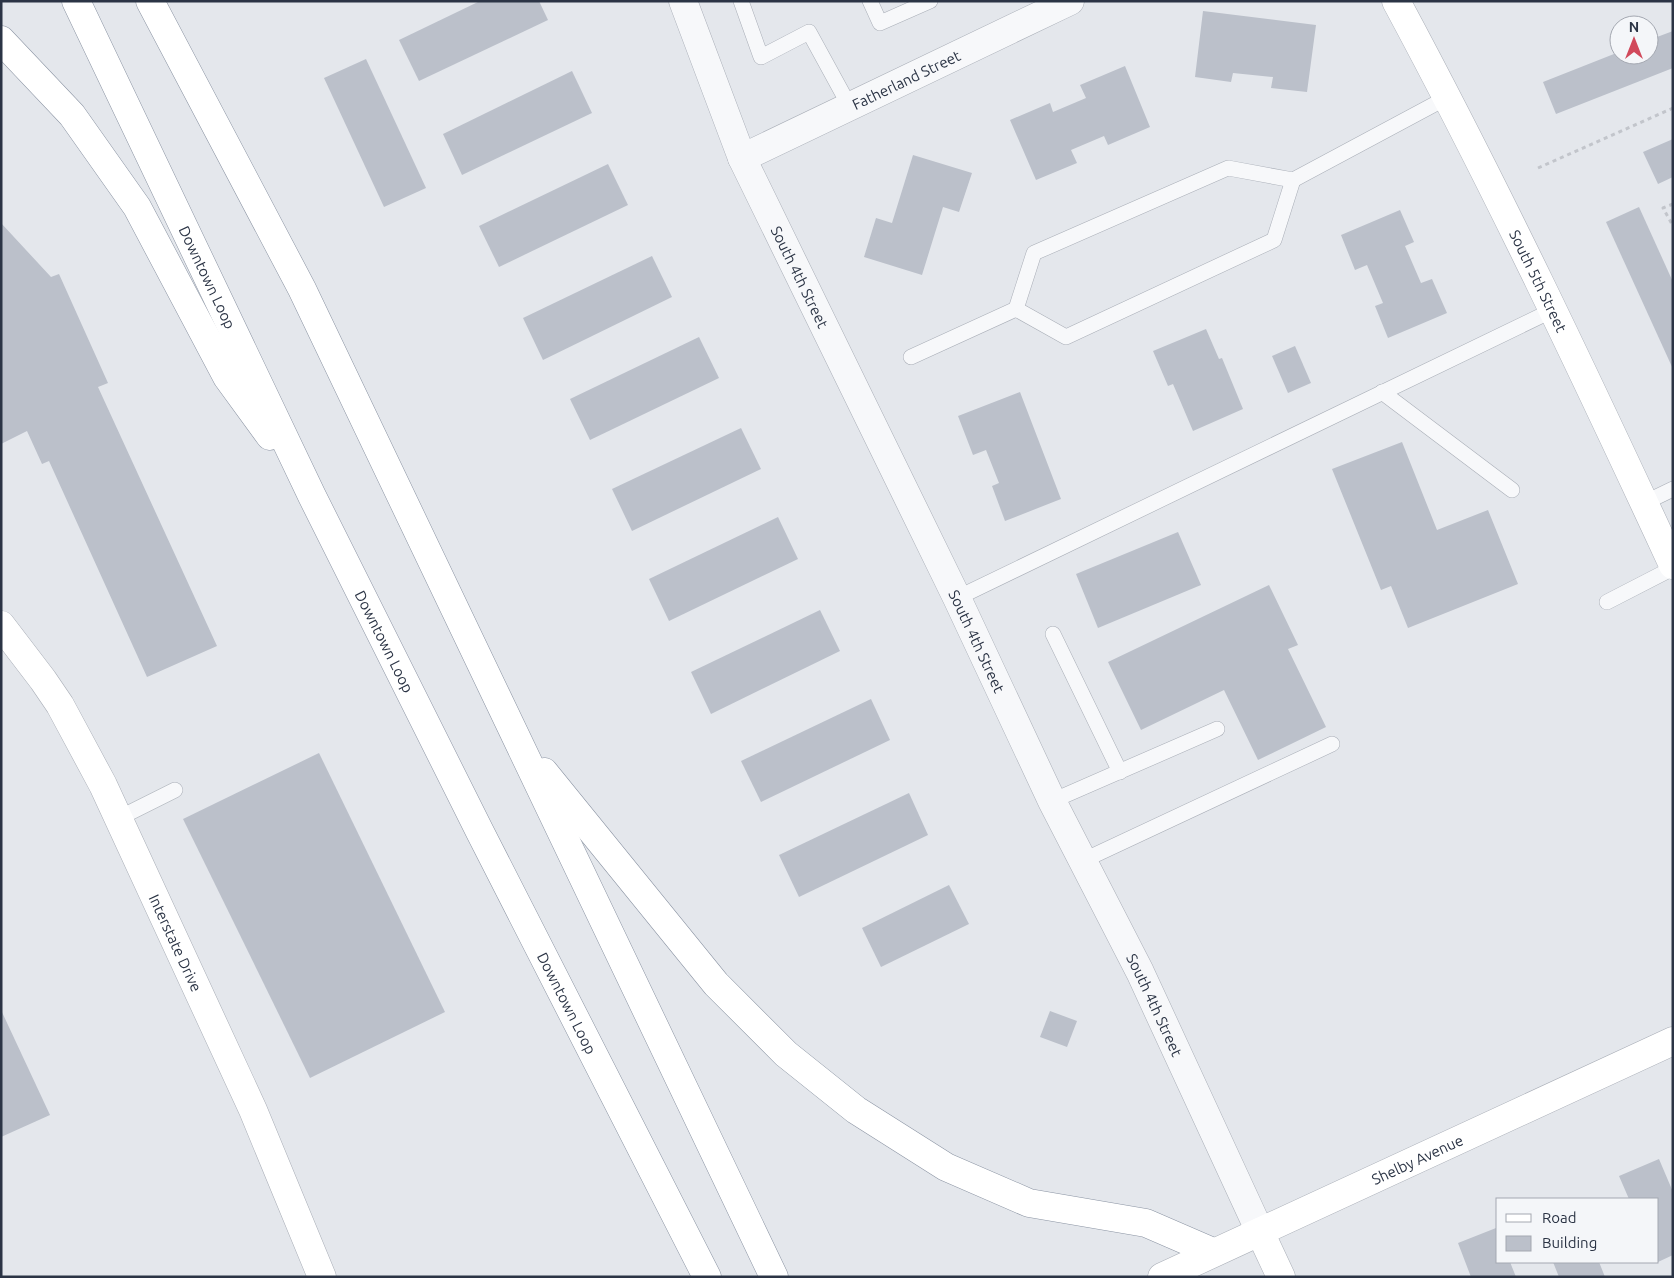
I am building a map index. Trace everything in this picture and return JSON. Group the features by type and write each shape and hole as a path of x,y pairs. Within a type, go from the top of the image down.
{"main road":[{"name":"Downtown Loop","path":"76,1 312,496 479,830 707,1277"},
{"path":"150,1 302,289 774,1277"},
{"name":"South 5th Street","path":"1396,1 1448,97 1553,310 1673,566"},
{"path":"1,40 72,115 136,207 227,377 312,496"},
{"name":"Interstate Drive","path":"1,625 27,657 60,706 88,755 119,818 253,1110 322,1277"},
{"path":"517,738 716,984 786,1054 856,1110 946,1167 1029,1203 1146,1223 1214,1252"},
{"name":"Shelby Avenue","path":"1162,1277 1673,1041"},
{"name":"South 4th Street","path":"1260,1232 1281,1277"}],"street":[{"name":"South 4th Street","path":"683,1 742,158 957,598 1052,801 1140,972 1260,1232"},
{"name":"Fatherland Street","path":"742,158 1070,1"}],"lane":[{"path":"741,1 761,57 809,32 850,107"},
{"path":"870,1 880,23 930,1"},
{"path":"911,357 1016,309 1034,253 1228,168 1293,180 1448,97"},
{"path":"1016,309 1066,337 1274,240 1293,180"},
{"path":"957,598 1553,310"},
{"path":"1382,392 1512,490"},
{"path":"1644,503 1673,488"},
{"path":"1607,602 1673,566"},
{"path":"1054,634 1120,772"},
{"path":"1052,801 1217,729"},
{"path":"1082,861 1332,744"},
{"path":"119,818 175,790"}],"path":[{"path":"1538,168 1673,108"},
{"path":"1673,204 1663,208 1673,226"}],"building":[{"path":"480,1 539,1 548,20 419,81 399,40"},
{"path":"1203,11 1316,25 1307,92 1271,88 1273,77 1233,73 1231,82 1195,77"},
{"path":"1673,31 1673,68 1556,114 1543,82 1609,56 1609,65 1659,65 1659,36"},
{"path":"366,59 426,188 384,207 324,78"},
{"path":"1125,66 1150,127 1108,145 1104,136 1071,150 1077,163 1036,180 1010,120 1050,103 1053,112 1086,98 1080,85"},
{"path":"572,71 592,113 462,175 443,134"},
{"path":"1673,139 1673,177 1658,184 1643,152"},
{"path":"913,155 972,173 959,212 943,207 922,275 864,257 876,218 892,223"},
{"path":"608,164 628,205 499,267 479,226"},
{"path":"1639,207 1673,282 1673,369 1606,222"},
{"path":"1400,210 1414,242 1405,246 1421,283 1432,279 1447,313 1388,338 1375,306 1383,303 1367,265 1355,270 1341,235"},
{"path":"1,223 51,277 59,274 108,383 98,387 217,646 147,677 49,461 42,464 27,431 1,444"},
{"path":"652,256 672,297 543,360 523,318"},
{"path":"1206,329 1219,359 1222,358 1243,409 1193,431 1173,384 1168,386 1153,351"},
{"path":"699,337 719,378 590,440 570,399"},
{"path":"1295,346 1311,383 1288,393 1272,356"},
{"path":"1020,392 1061,499 1005,521 992,486 999,483 986,450 973,455 958,416"},
{"path":"741,428 761,469 632,531 612,489"},
{"path":"1402,442 1437,530 1488,510 1518,584 1408,628 1391,586 1381,590 1332,469"},
{"path":"778,517 798,559 669,621 649,579"},
{"path":"1178,532 1201,585 1098,628 1076,574"},
{"path":"1269,585 1298,645 1288,649 1326,727 1258,760 1224,690 1141,730 1108,662"},
{"path":"820,610 840,651 711,714 691,672"},
{"path":"871,699 890,740 761,802 741,761"},
{"path":"319,753 445,1012 310,1078 183,819"},
{"path":"909,793 928,835 799,897 779,855"},
{"path":"949,885 969,924 881,967 862,928"},
{"path":"1,1010 50,1115 1,1137"},
{"path":"1050,1011 1077,1021 1067,1047 1040,1037"},
{"path":"1659,1159 1673,1192 1673,1255 1659,1262 1659,1198 1629,1198 1619,1176"},
{"path":"1496,1228 1496,1263 1510,1263 1516,1277 1471,1277 1458,1243"},
{"path":"1553,1263 1599,1263 1605,1277 1559,1277"}]}
